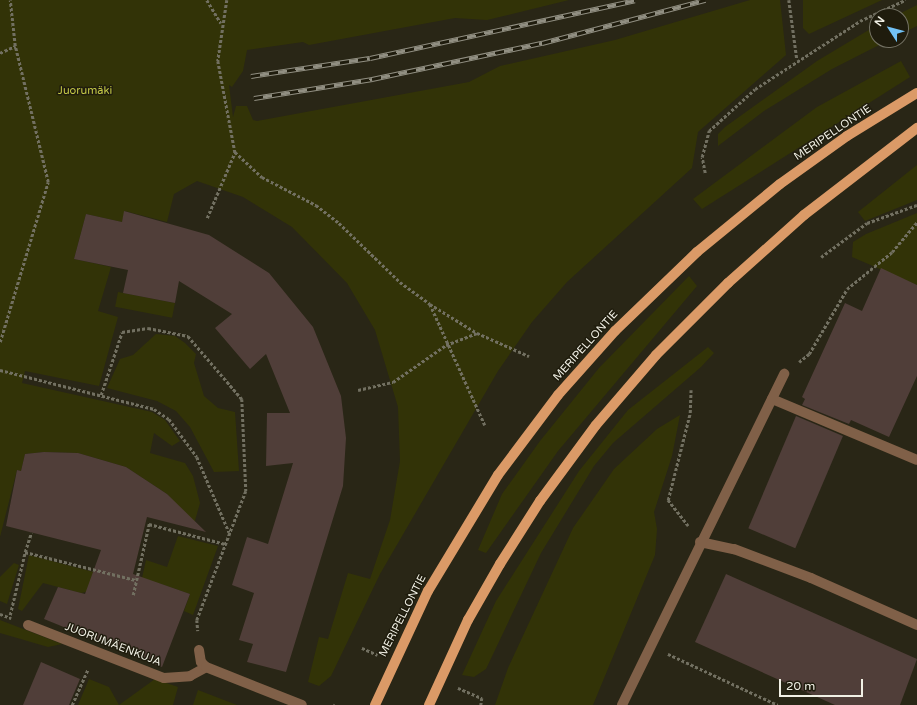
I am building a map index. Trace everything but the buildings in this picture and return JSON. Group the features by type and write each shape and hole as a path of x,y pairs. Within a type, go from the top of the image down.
{"main road":[{"name":"MERIPELLONTIE","path":"375,705 428,591 498,475 558,395 615,331 697,252 780,184 847,136 917,93"},
{"path":"429,705 468,620 500,564 540,501 596,425 656,355 728,282 804,215 917,128"}],"street":[{"path":"622,705 700,542 784,374"},
{"path":"772,399 917,460"},
{"path":"700,542 734,550 811,578 917,625"},
{"name":"JUORUMÄENKUJA","path":"28,625 164,678 190,676 206,667"},
{"path":"199,650 201,662 206,667 302,705"}],"path":[{"path":"0,342 48,182 15,46 10,0"},
{"path":"207,0 221,23"},
{"path":"207,218 235,152 218,62 221,23 227,0"},
{"path":"789,0 797,58"},
{"path":"705,173 702,157 709,131 755,90 797,58 860,21 905,0"},
{"path":"0,53 15,46"},
{"path":"235,152 262,177 316,205 339,223 400,282 430,304 477,333 529,356"},
{"path":"821,257 867,223 917,205"},
{"path":"784,374 809,354 847,289 892,252 917,222"},
{"path":"430,304 446,344 485,425"},
{"path":"101,395 122,332 148,328 188,336 242,399 246,491 224,544 197,620 199,650"},
{"path":"358,390 393,382 446,344 477,333"},
{"path":"0,370 154,409 182,433 198,457 229,532"},
{"path":"691,390 690,413 668,500 700,542"},
{"path":"133,595 149,524 224,544"},
{"path":"10,618 25,552 31,533"},
{"path":"25,552 136,580"},
{"path":"650,646 778,705"},
{"path":"72,705 90,662"},
{"path":"481,705 482,698"}],"green space":[{"name":"Juorumäki","path":"0,0 569,0 487,20 455,18 309,45 303,42 247,50 243,71 232,87 229,85 233,117 236,106 247,106 253,120 257,121 469,82 500,66 615,40 750,0 780,0 786,55 698,132 692,168 567,282 532,322 498,371 380,574 331,676 319,686 308,682 319,637 328,639 348,573 370,579 390,520 400,461 398,407 375,330 347,283 292,227 243,197 197,181 174,194 167,222 125,211 122,222 86,214 74,259 111,267 98,311 118,317 99,386 25,371 22,383 152,412 165,420 180,441 172,446 154,433 150,453 185,463 193,476 200,503 194,524 167,494 126,467 78,453 44,452 25,454 21,471 17,470 0,537"},
{"path":"803,0 882,0 809,34 803,28"},
{"path":"917,5 917,26 909,30 909,9"},
{"path":"869,30 869,48 873,48 832,69 764,111 718,146 718,134 725,127 817,61"},
{"path":"901,61 910,77 702,209 693,199 817,107"},
{"path":"917,165 917,200 865,221 858,212"},
{"path":"917,213 917,285 852,257 853,242 866,234"},
{"path":"689,276 697,286 558,451 486,553 478,550 502,494 540,441 599,368"},
{"path":"118,292 175,303 172,318 115,307"},
{"path":"156,334 175,336 185,343 196,354 194,363 204,396 218,408 235,412 239,471 214,472 190,427 176,411 157,401 107,388 120,359 133,355"},
{"path":"708,347 714,353 701,367 613,443 594,466 541,553 486,669 474,677 462,675 496,601 579,471 628,410"},
{"path":"680,415 672,456 654,512 657,529 655,555 593,705 495,705 508,668 573,528 614,469 657,429"},
{"path":"178,536 218,546 193,615 184,611 190,594 158,583 138,596 146,560 167,567"},
{"path":"29,555 131,582 81,593 43,583 22,611 18,609"},
{"path":"14,563 19,565 7,604 0,601 0,577"},
{"path":"0,620 62,644 48,647 0,633"},
{"path":"89,679 109,687 119,705 78,705"},
{"path":"155,679 178,687 173,705 119,705"},
{"path":"198,690 237,705 193,705"}],"railway":[{"path":"251,76 370,58 635,0"},
{"path":"254,98 372,79 542,43 705,0"}]}
